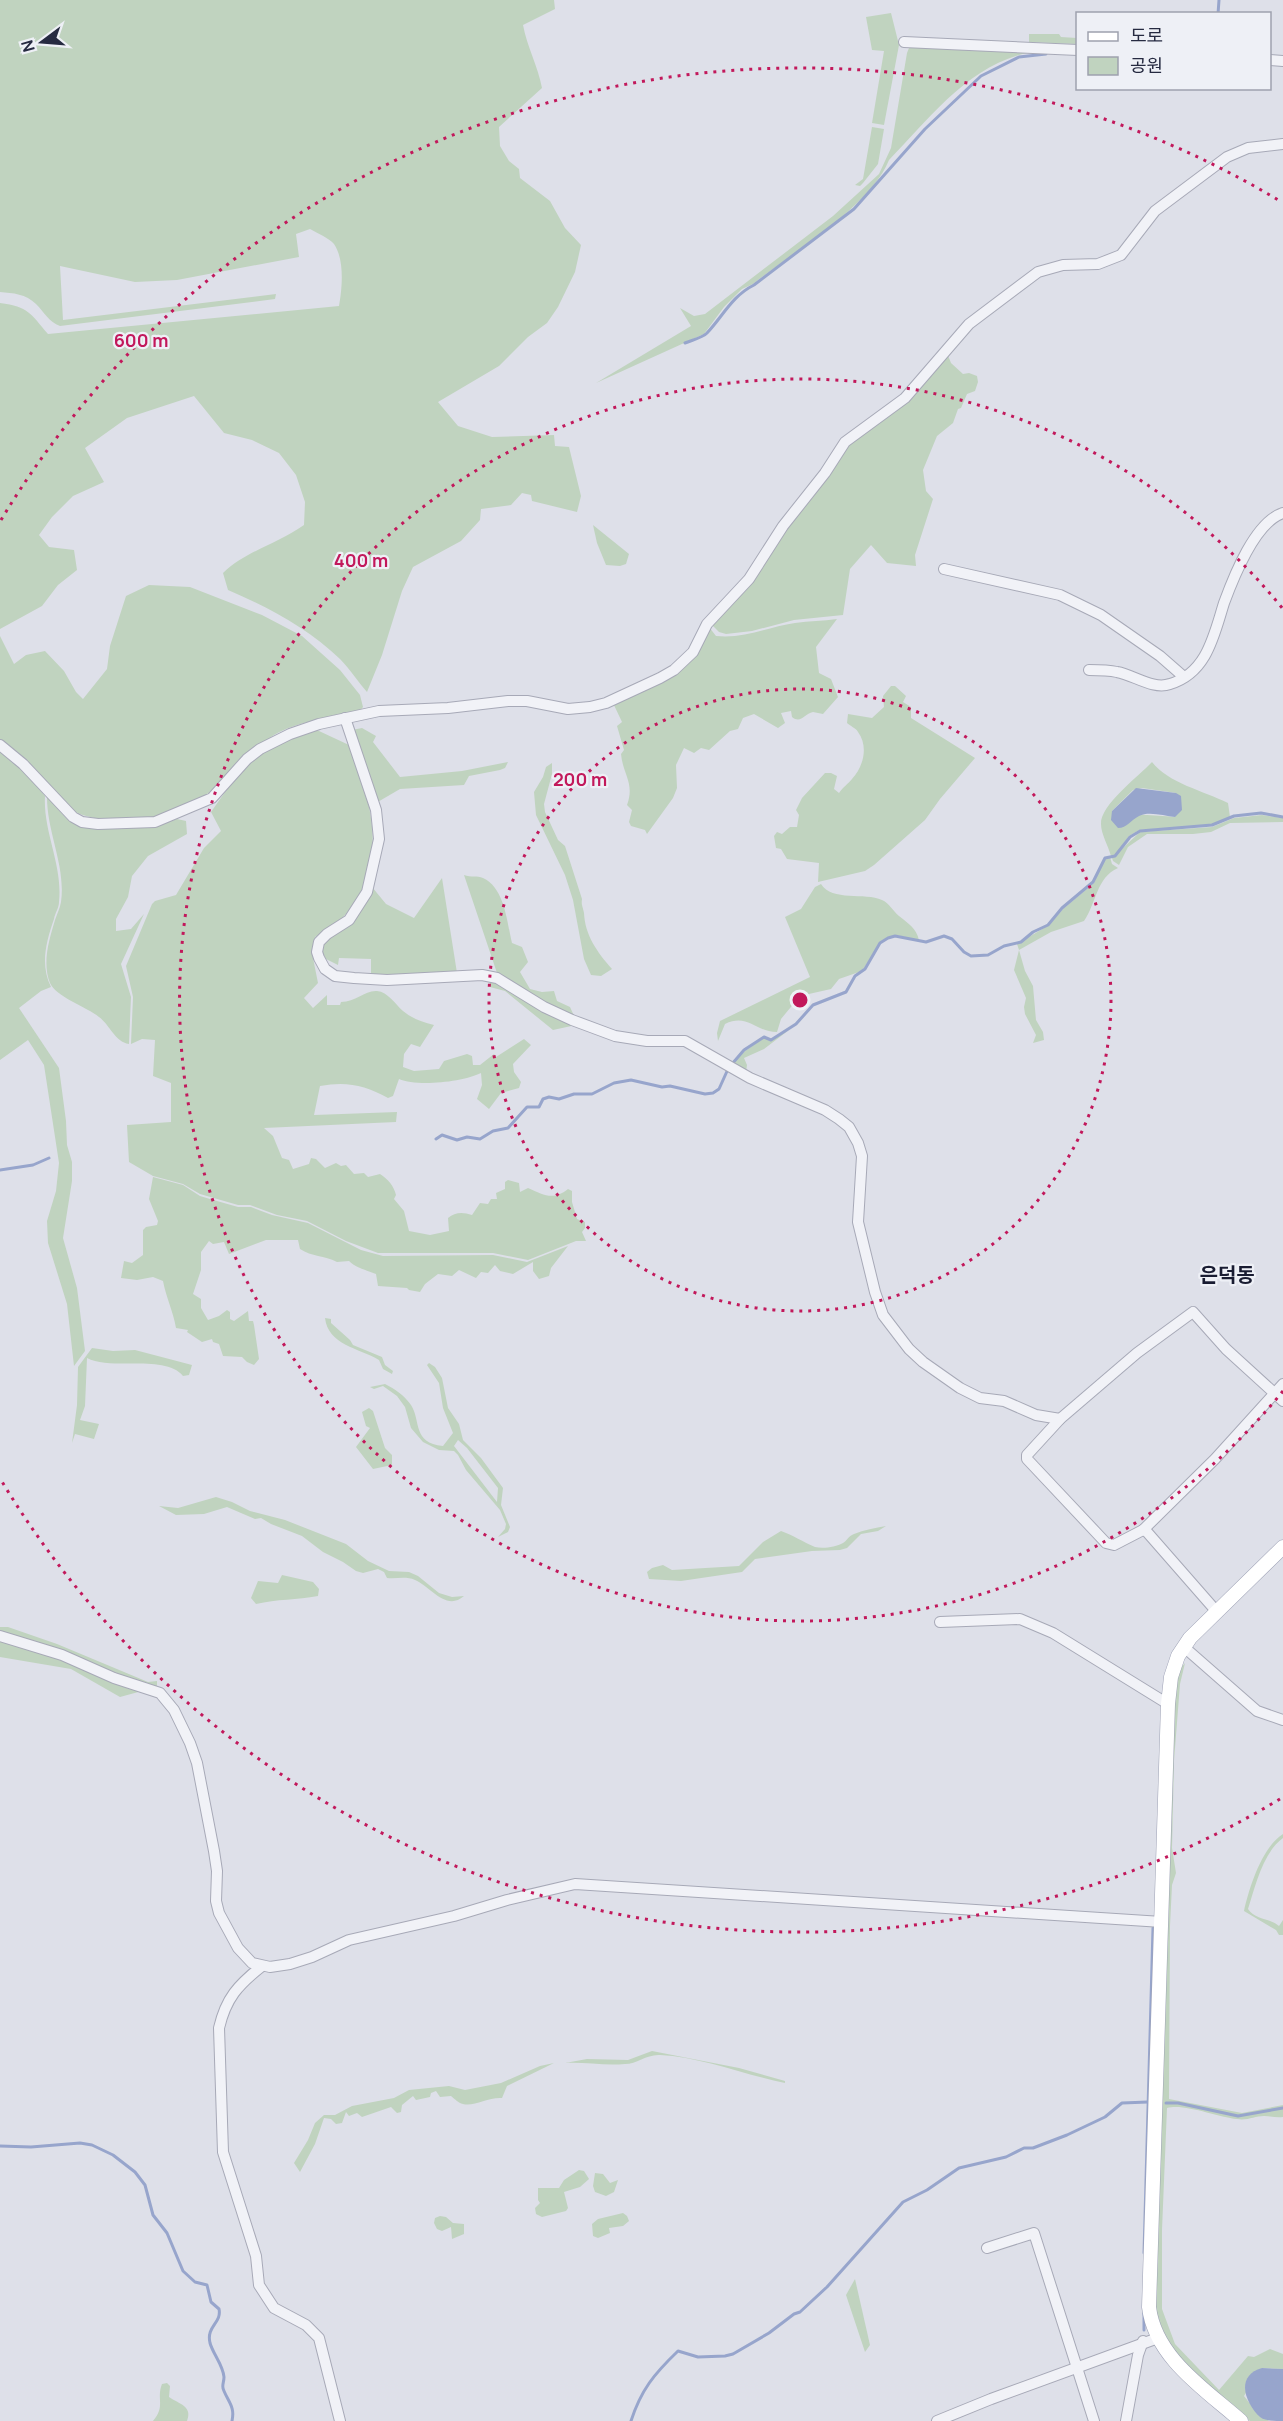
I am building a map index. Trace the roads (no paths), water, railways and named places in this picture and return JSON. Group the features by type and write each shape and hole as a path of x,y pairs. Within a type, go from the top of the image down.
{"main road":[{"path":"1241,2421 1183,2370 1164,2350 1149,2307 1168,1704 1170,1677 1184,1647 1283,1546"}],"street":[{"path":"904,42 1076,50"},
{"path":"0,745 23,764 73,817 82,822 98,824 155,822 212,798 247,759 275,740 319,724 379,711 448,708 508,701 527,701 568,709 590,707 628,694 674,670 693,652 707,624 749,579 783,526 825,473 845,442 905,398 969,324 1038,272 1063,265 1098,264 1121,255 1155,211 1227,157 1248,148 1283,144"},
{"path":"1089,669 1117,672 1155,684 1170,684 1196,669 1209,651 1225,602 1253,541 1266,522 1283,513"},
{"path":"944,569 1060,595 1101,615 1160,656 1184,677"},
{"path":"345,718 376,810 380,839 367,892 349,920 319,942 317,952 325,969 335,976 387,980 482,975 497,978 544,1007 615,1036 647,1041 685,1041 750,1078 825,1110 849,1127 858,1143 863,1170 858,1202 858,1222 862,1244 883,1315 896,1333 923,1362 960,1388 980,1398 1004,1401 1036,1415 1060,1419"},
{"path":"1283,1384 1274,1393 1215,1459 1143,1530 1110,1546 1027,1459 1027,1455 1060,1419 1137,1353 1193,1312 1226,1349 1274,1393 1283,1401"},
{"path":"1143,1530 1148,1532 1216,1612"},
{"path":"940,1622 1020,1619 1053,1633 1168,1704"},
{"path":"0,1636 62,1655 114,1678 160,1693 174,1710 197,1763 217,1871 216,1901 219,1913 244,1956 252,1963 262,1966 290,1964 312,1957 349,1940 454,1916 507,1900 575,1884 1162,1922"},
{"path":"1184,1647 1257,1711 1283,1720"},
{"path":"262,1966 238,1986 230,1997 223,2009 219,2028 223,2152 256,2256 259,2285 274,2308 306,2325 319,2338 340,2421"},
{"path":"987,2248 1034,2233 1095,2421"},
{"path":"937,2421 1158,2337"},
{"path":"1126,2421 1138,2355 1143,2341"}],"water":[{"path":"1136,788 1176,793 1181,796 1182,810 1175,817 1143,815 1124,827 1118,828 1111,820 1112,811"},
{"path":"1262,2368 1283,2369 1283,2421 1260,2417 1247,2398 1245,2384 1248,2377"}],"waterway":[{"path":"1218,12 1219,0"},
{"path":"685,343 705,335 740,295 854,209 925,129 981,76 1019,57 1046,54"},
{"path":"732,1064 744,1050 764,1037 771,1040 796,1024 813,1005 846,992 855,976 865,969 880,943 888,938 895,936 926,942 944,936 952,939 971,956 988,955 1004,946 1021,942 1033,932 1048,925 1062,908 1093,882 1105,858 1115,856 1130,837 1140,831 1212,825 1234,816 1261,813 1283,817"},
{"path":"436,1139 442,1135 457,1140 467,1137 480,1139 493,1131 508,1128 527,1107 539,1107 543,1099 549,1097 559,1099 574,1094 592,1094 614,1083 631,1080 705,1094 713,1093 719,1089 728,1069"},
{"path":"0,1170 33,1165 49,1158"},
{"path":"1144,2253 1153,1928"},
{"path":"631,2421 649,2383 678,2351 698,2357 725,2356 733,2354 769,2333 800,2312 827,2287 903,2202 927,2190 959,2168 1006,2157 1024,2148 1033,2148 1067,2135 1105,2117 1122,2103 1148,2102"},
{"path":"1166,2103 1178,2103 1238,2116 1283,2108"},
{"path":"0,2146 31,2147 80,2143 92,2145 113,2155 135,2172 145,2185 153,2215 167,2233 183,2271 195,2282 207,2285 211,2302 219,2309 218,2318 209,2337 223,2373 223,2388 232,2409 232,2421"},
{"path":"1144,2313 1144,2330"}],"district":[{"name":"은덕동","path":"1227,1274"}]}
